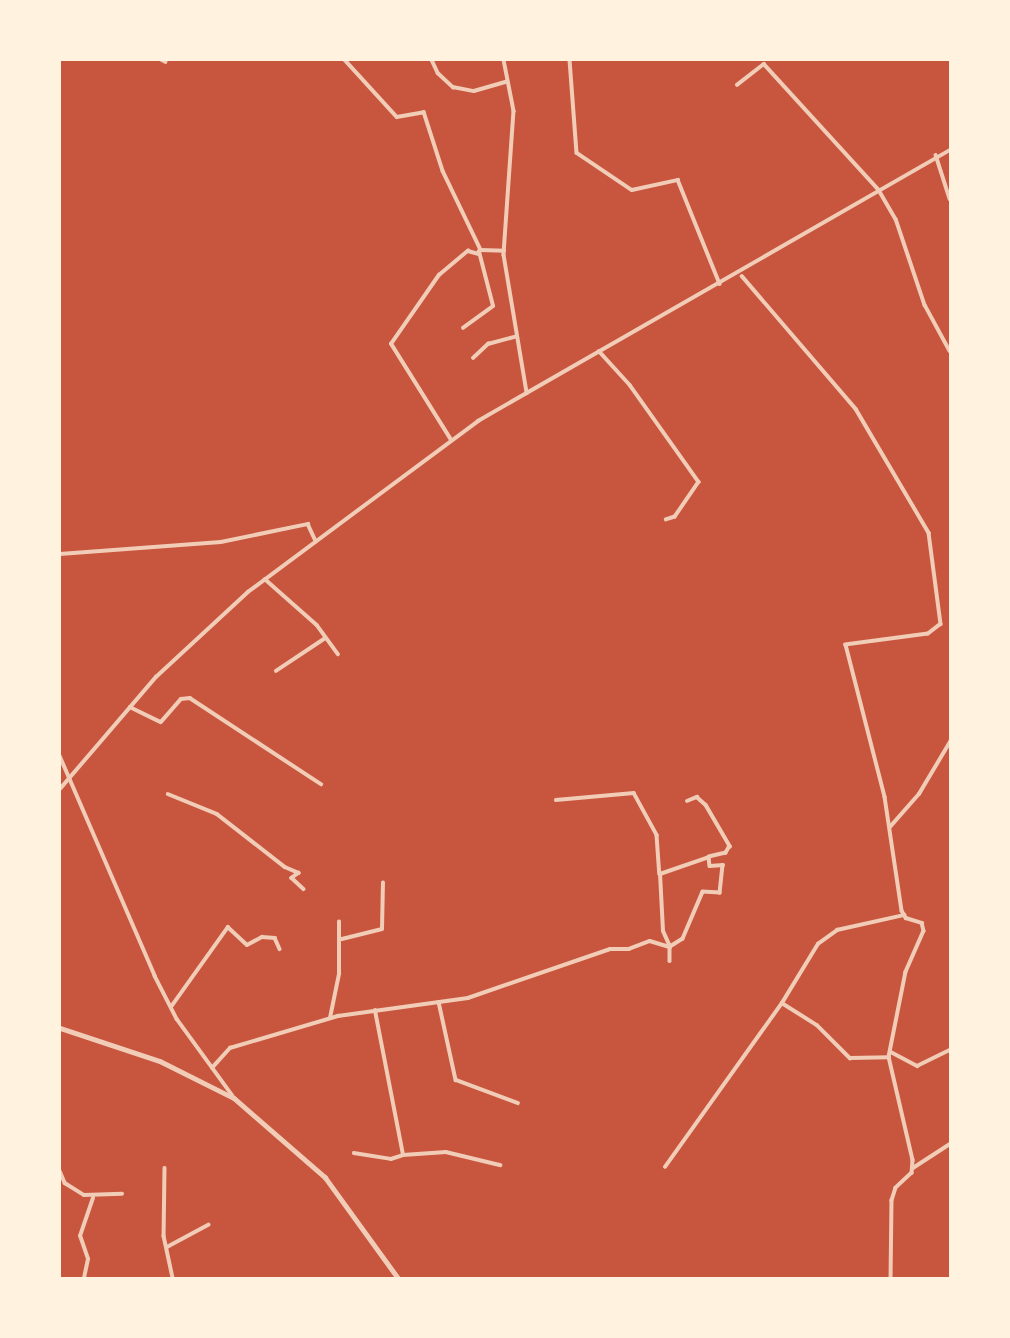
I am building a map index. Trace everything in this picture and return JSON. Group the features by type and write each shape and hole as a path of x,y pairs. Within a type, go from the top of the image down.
{"street":[{"path":"345,60 397,117 424,112 443,171 480,252 493,306 463,328"},
{"path":"432,60 438,73 453,87 474,91 506,82"},
{"path":"504,60 506,82 514,111 504,251 515,337 527,393"},
{"path":"570,60 577,153 632,190 678,180 720,284"},
{"path":"737,85 764,64 879,190 896,219 925,305 950,351"},
{"path":"60,789 156,677 265,579 451,441 599,351 720,284 936,155 950,150"},
{"path":"936,155 950,199"},
{"path":"451,441 391,344 439,275 468,251 504,251"},
{"path":"742,276 856,409 929,533 941,624 928,634 846,645 890,827 904,915"},
{"path":"473,358 488,344 515,337"},
{"path":"599,351 630,385 699,482 676,517 666,520"},
{"path":"60,554 221,542 308,524 316,541"},
{"path":"265,579 317,625 324,639 338,654"},
{"path":"276,671 324,639"},
{"path":"130,707 160,722 181,699 190,698 321,784"},
{"path":"890,827 919,794 950,743"},
{"path":"60,756 170,1007 233,1098"},
{"path":"556,800 634,793 657,835 663,931 670,947 670,961"},
{"path":"168,794 217,814 285,867 299,873 292,878 304,889"},
{"path":"660,874 726,853 730,846 697,797 687,801"},
{"path":"212,1068 230,1048 330,1018 468,998 610,949 629,949 650,941 670,947 683,939 704,892 720,893 723,865 710,866 709,857"},
{"path":"342,939 382,929 383,883"},
{"path":"665,1167 782,1003 818,944 837,930 904,915 922,923 924,931 906,972 890,1055 913,1168"},
{"path":"330,1018 342,939 339,922"},
{"path":"170,1007 228,927 247,945 262,937 275,938 280,949"},
{"path":"439,1002 456,1080 518,1103"},
{"path":"782,1003 817,1025 850,1058 890,1055 916,1066 950,1050"},
{"path":"375,1012 403,1155"},
{"path":"60,1028 160,1061 233,1098 325,1177 398,1279"},
{"path":"891,1279 892,1200 913,1168 950,1144"},
{"path":"354,1153 391,1159 403,1155 446,1152 500,1165"},
{"path":"165,1168 167,1247 173,1279"},
{"path":"60,1171 65,1182 93,1198 122,1194"},
{"path":"84,1279 88,1259 80,1236 93,1198"},
{"path":"167,1247 208,1225"}]}
